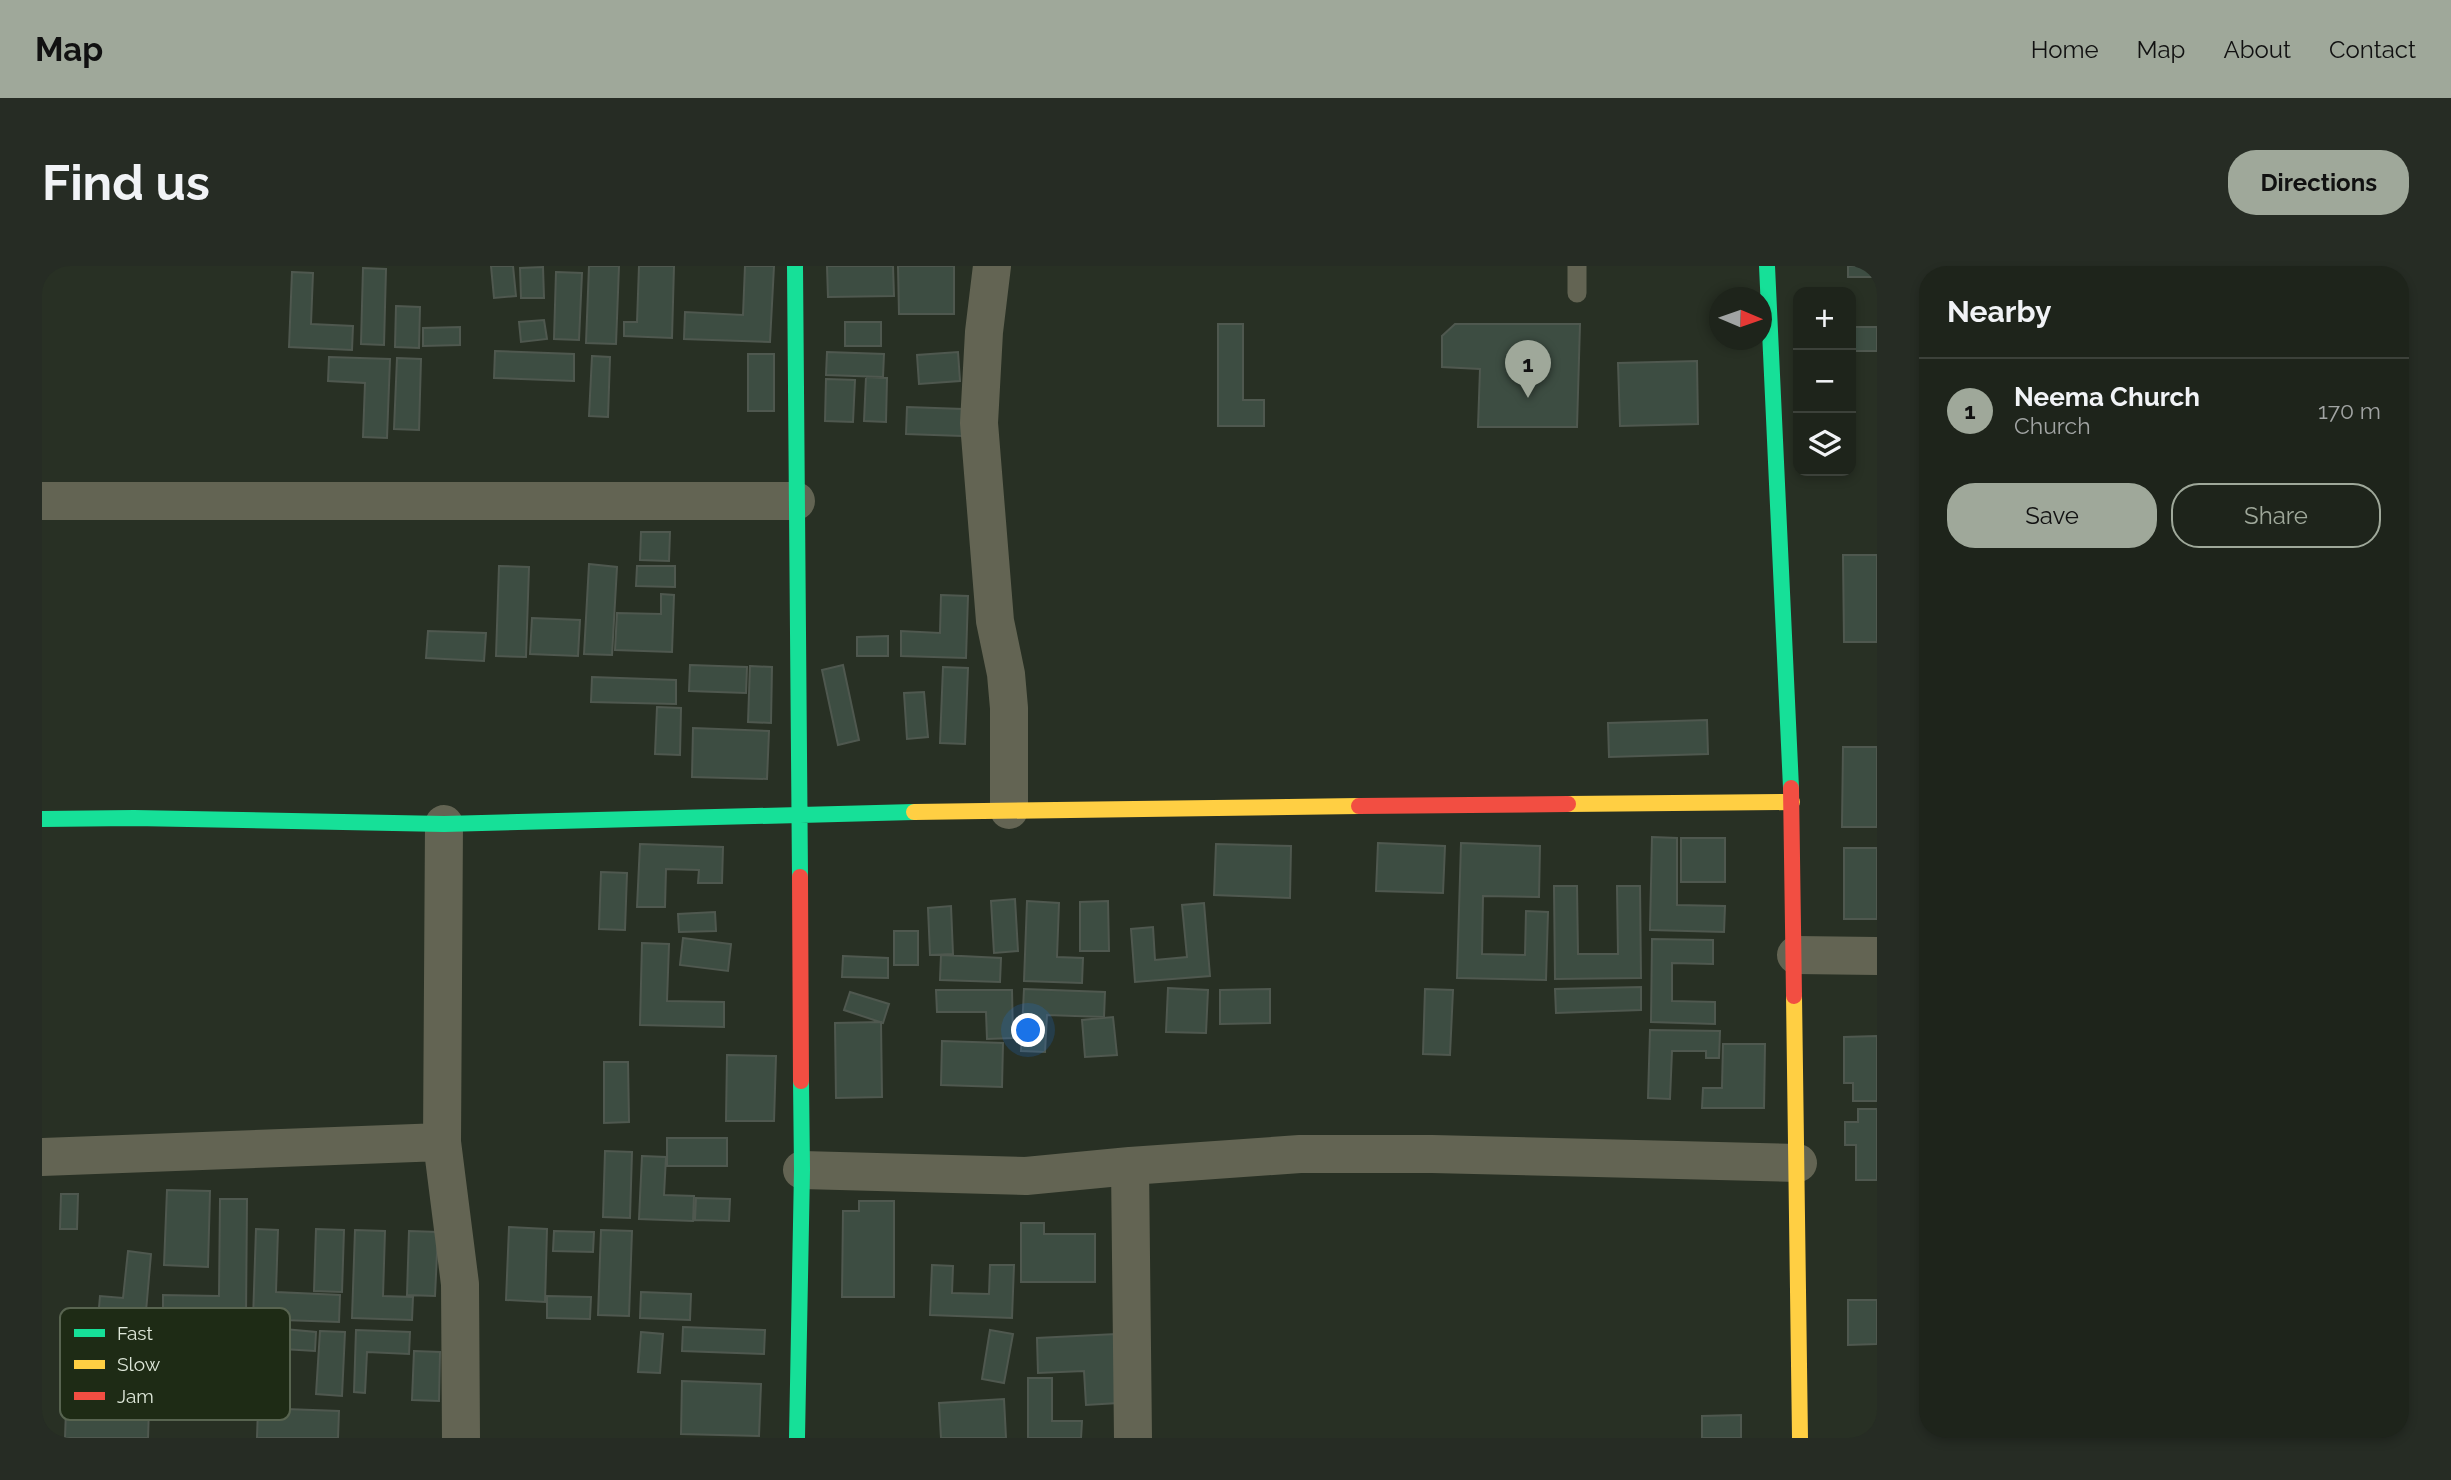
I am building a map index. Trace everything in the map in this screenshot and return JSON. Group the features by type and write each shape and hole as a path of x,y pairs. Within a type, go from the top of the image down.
{"street":[{"path":"795,266 803,1170 797,1438"},
{"path":"992,266 984,332 979,423 995,621 1008,697 1010,810"},
{"path":"1768,266 1793,802 1800,1438"},
{"path":"42,502 796,501"},
{"path":"42,820 134,818 444,824 1010,810 1793,802"},
{"path":"444,824 442,1142 460,1284 461,1438"},
{"path":"1796,956 1877,956"},
{"path":"42,1157 442,1142"},
{"path":"803,1170 1026,1176 1300,1154 1432,1154 1798,1163"},
{"path":"1130,1166 1133,1438"}],"lane":[{"path":"1577,266 1577,293"}],"building":[{"path":"491,266 513,266 516,296 494,298"},
{"path":"589,266 619,266 616,344 586,343"},
{"path":"639,266 674,266 672,338 624,336 624,322 637,322"},
{"path":"745,266 774,266 770,342 684,339 685,312 743,315"},
{"path":"827,266 893,266 894,296 828,297"},
{"path":"898,266 954,266 954,314 899,314"},
{"path":"1848,266 1877,266 1877,277 1848,277"},
{"path":"543,267 544,298 521,298 520,268"},
{"path":"363,268 386,269 384,345 361,344"},
{"path":"292,272 313,273 311,324 353,326 352,350 289,347"},
{"path":"556,272 582,273 579,340 554,339"},
{"path":"396,306 420,307 419,348 395,347"},
{"path":"544,320 547,339 521,342 519,322"},
{"path":"845,322 881,322 881,346 845,346"},
{"path":"1218,324 1243,324 1243,400 1264,400 1264,426 1218,426"},
{"path":"1455,324 1580,324 1577,427 1478,427 1480,369 1442,367 1442,336"},
{"path":"460,327 460,345 423,346 423,328"},
{"path":"1856,327 1877,327 1877,351 1856,351"},
{"path":"495,351 574,354 574,381 494,378"},
{"path":"827,352 884,354 883,377 826,375"},
{"path":"958,352 960,381 919,384 917,355"},
{"path":"748,354 774,354 774,411 748,411"},
{"path":"592,356 610,357 608,417 589,416"},
{"path":"329,357 390,359 387,438 363,437 365,383 328,381"},
{"path":"397,358 421,359 419,430 394,429"},
{"path":"1697,361 1698,424 1620,426 1618,363"},
{"path":"866,377 887,378 886,422 864,421"},
{"path":"826,379 855,380 853,422 825,421"},
{"path":"907,407 963,409 962,436 906,434"},
{"path":"641,532 670,532 669,561 640,560"},
{"path":"1843,555 1877,555 1877,642 1844,642"},
{"path":"589,564 617,567 612,655 584,654"},
{"path":"499,566 529,567 526,657 496,656"},
{"path":"637,566 675,566 675,587 636,586"},
{"path":"661,594 674,595 672,652 615,650 617,613 661,614"},
{"path":"941,595 968,596 966,658 901,656 901,631 940,633"},
{"path":"532,618 580,620 578,656 530,654"},
{"path":"428,631 486,633 484,661 426,658"},
{"path":"888,636 888,656 857,656 857,637"},
{"path":"690,665 747,667 746,693 689,691"},
{"path":"843,665 859,740 838,745 822,670"},
{"path":"750,666 772,667 771,723 748,722"},
{"path":"943,667 968,668 965,744 940,743"},
{"path":"592,677 676,680 676,704 591,702"},
{"path":"924,692 928,737 907,739 904,693"},
{"path":"657,707 681,708 680,755 655,754"},
{"path":"1707,720 1708,754 1609,757 1608,723"},
{"path":"693,728 769,731 767,779 692,777"},
{"path":"1843,747 1877,747 1877,827 1842,827"},
{"path":"1652,837 1677,838 1677,905 1725,906 1724,932 1650,930"},
{"path":"1681,838 1725,838 1725,882 1681,882"},
{"path":"1378,843 1445,846 1443,893 1376,891"},
{"path":"1461,843 1540,846 1539,897 1483,896 1482,954 1525,955 1526,911 1548,912 1546,980 1457,978"},
{"path":"640,844 723,847 722,883 698,883 699,870 666,869 665,907 637,907"},
{"path":"1216,844 1291,846 1290,898 1214,895"},
{"path":"1844,848 1877,848 1877,919 1844,919"},
{"path":"601,872 627,873 625,930 599,929"},
{"path":"1554,886 1577,886 1578,954 1618,954 1617,886 1640,886 1641,978 1555,979"},
{"path":"1015,899 1018,951 994,953 991,901"},
{"path":"1027,901 1059,903 1057,957 1083,958 1082,983 1024,981"},
{"path":"1108,901 1109,951 1080,951 1080,902"},
{"path":"1204,903 1210,976 1135,982 1131,929 1153,927 1155,960 1187,957 1182,905"},
{"path":"951,906 953,954 930,955 928,908"},
{"path":"715,912 716,931 679,932 678,914"},
{"path":"894,931 918,931 918,965 894,965"},
{"path":"683,938 731,944 728,971 680,965"},
{"path":"1652,939 1713,940 1713,964 1672,963 1672,1001 1715,1002 1715,1024 1651,1022"},
{"path":"642,943 669,944 667,1001 724,1002 724,1027 640,1025"},
{"path":"941,955 1001,958 1000,982 940,980"},
{"path":"843,956 888,958 888,978 842,977"},
{"path":"1641,987 1641,1010 1556,1013 1555,989"},
{"path":"1168,988 1208,990 1206,1033 1166,1032"},
{"path":"1024,989 1105,992 1104,1017 1047,1015 1045,1052 1021,1051"},
{"path":"1270,989 1270,1023 1220,1024 1220,990"},
{"path":"1425,989 1453,990 1450,1055 1423,1054"},
{"path":"936,990 1012,990 1013,1038 987,1039 986,1012 937,1012"},
{"path":"850,992 889,1004 883,1023 844,1010"},
{"path":"1113,1017 1117,1055 1085,1057 1082,1020"},
{"path":"881,1022 882,1097 836,1098 835,1023"},
{"path":"1650,1030 1720,1031 1719,1058 1706,1058 1706,1051 1672,1051 1670,1099 1648,1098"},
{"path":"1877,1036 1877,1101 1853,1101 1853,1083 1844,1083 1844,1037"},
{"path":"942,1041 1003,1043 1002,1087 941,1085"},
{"path":"1723,1044 1765,1044 1764,1108 1702,1108 1703,1088 1722,1088"},
{"path":"727,1055 776,1056 774,1121 726,1121"},
{"path":"604,1062 628,1062 629,1122 604,1123"},
{"path":"1858,1109 1877,1109 1877,1180 1856,1180 1856,1145 1845,1145 1845,1122 1858,1122"},
{"path":"667,1138 727,1138 727,1166 667,1166"},
{"path":"605,1151 632,1152 630,1218 603,1217"},
{"path":"642,1156 666,1157 664,1195 694,1196 693,1221 639,1219"},
{"path":"167,1190 210,1191 208,1267 164,1265"},
{"path":"61,1194 78,1194 77,1229 60,1229"},
{"path":"696,1198 730,1199 729,1221 695,1220"},
{"path":"220,1199 247,1199 246,1308 163,1308 163,1295 219,1296"},
{"path":"859,1201 894,1201 894,1297 842,1297 843,1211 859,1211"},
{"path":"1021,1223 1044,1223 1044,1234 1095,1234 1095,1282 1021,1282"},
{"path":"509,1227 547,1229 545,1302 506,1300"},
{"path":"256,1229 278,1230 276,1292 340,1295 339,1322 290,1320 290,1308 253,1308"},
{"path":"316,1229 344,1230 342,1292 314,1291"},
{"path":"355,1230 385,1231 383,1296 413,1297 412,1320 352,1318"},
{"path":"601,1230 632,1231 629,1316 598,1315"},
{"path":"409,1231 438,1232 435,1296 407,1295"},
{"path":"554,1231 594,1232 593,1252 553,1251"},
{"path":"128,1251 151,1254 146,1308 99,1308 100,1296 123,1298"},
{"path":"932,1265 953,1266 952,1293 989,1294 990,1265 1014,1265 1012,1318 930,1315"},
{"path":"641,1292 691,1294 690,1320 640,1318"},
{"path":"547,1296 591,1297 590,1319 547,1318"},
{"path":"1848,1300 1877,1300 1877,1344 1848,1345"},
{"path":"683,1327 765,1330 764,1354 682,1351"},
{"path":"290,1330 316,1332 315,1351 290,1349"},
{"path":"356,1330 410,1332 409,1354 367,1352 365,1393 354,1392"},
{"path":"990,1330 1013,1334 1004,1383 982,1379"},
{"path":"320,1331 345,1332 342,1396 316,1394"},
{"path":"641,1332 663,1334 660,1373 638,1372"},
{"path":"1116,1334 1118,1403 1086,1405 1084,1371 1038,1373 1037,1338"},
{"path":"414,1351 440,1352 439,1401 412,1400"},
{"path":"1028,1378 1052,1378 1052,1421 1082,1421 1081,1438 1028,1438"},
{"path":"682,1381 761,1384 759,1436 681,1434"},
{"path":"1004,1399 1006,1438 941,1438 939,1403"},
{"path":"290,1409 339,1411 338,1438 257,1438 258,1420 290,1420"},
{"path":"1741,1415 1741,1438 1702,1438 1702,1416"},
{"path":"66,1420 149,1420 148,1438 65,1438"}],"traffic: fast":[{"path":"795,266 800,877"},
{"path":"1767,266 1791,788"},
{"path":"42,819 134,818 444,824 914,812"},
{"path":"797,1438 801,1081"}],"traffic: slow":[{"path":"1568,804 1792,802"},
{"path":"914,812 1359,806"},
{"path":"1794,996 1800,1438"}],"traffic: jam":[{"path":"1791,788 1794,996"},
{"path":"1359,806 1568,804"},
{"path":"800,877 801,1081"}],"place":[{"name":"Neema Church","path":"1528,398"}]}
